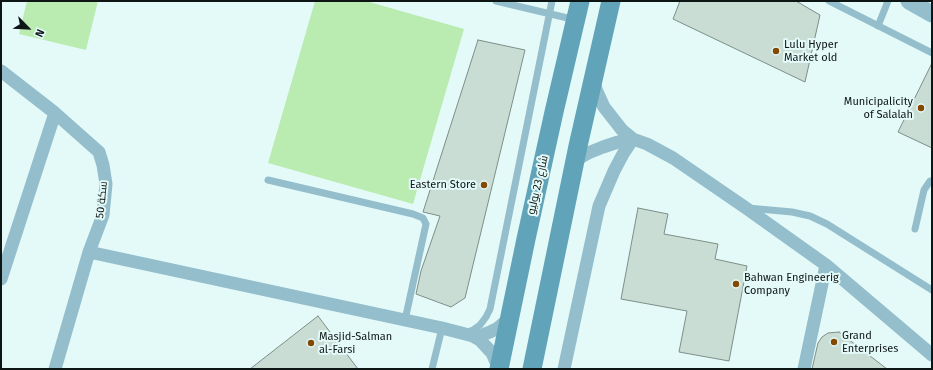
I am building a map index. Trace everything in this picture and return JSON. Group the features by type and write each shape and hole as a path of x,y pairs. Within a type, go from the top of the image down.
{"main road":[{"name":"شارع 23 يوليو","path":"499,369 529,224 580,1"},
{"path":"532,369 574,161 611,1"}],"street":[{"path":"909,1 932,14"},
{"name":"سكة 50","path":"1,71 55,113 99,152 103,165 106,184 102,215 89,252 55,369"},
{"path":"593,81 604,107 622,130 633,139 647,144 673,158 826,265 932,355"},
{"path":"1,279 55,113"},
{"path":"574,161 603,147 633,139"},
{"path":"564,369 600,206 622,154 633,139"},
{"path":"89,252 468,334 480,340 492,353 499,369"},
{"path":"804,369 826,265"},
{"path":"468,334 486,333 498,328 510,315"}],"lane":[{"path":"496,1 576,20"},
{"path":"468,334 480,325 490,309 552,1"},
{"path":"831,1 932,53"},
{"path":"878,26 888,1"},
{"path":"268,180 413,214 423,218 426,224 405,320"},
{"path":"915,229 924,190 930,181 932,181"},
{"path":"746,208 792,212 816,219 827,224 932,290"},
{"path":"432,369 442,328"}],"green space":[{"path":"27,1 98,1 86,50 19,34"},
{"path":"315,1 366,1 464,29 413,204 268,163"}],"building":[{"name":"Lulu Hyper Market old","path":"680,1 796,1 820,15 805,82 673,19"},
{"path":"478,40 525,50 465,298 451,307 416,294 421,271 440,216 423,212"},
{"name":"Municipalicity of Salalah","path":"932,63 932,148 898,132"},
{"path":"638,208 668,214 664,234 718,244 715,259 747,266 729,361 679,352 687,311 621,299"},
{"name":"Masjid-Salman al-Farsi","path":"318,316 358,369 250,369"},
{"path":"839,332 887,369 812,369 818,343 822,337 828,333"}],"place":[{"name":"Lulu Hyper Market old","path":"776,51"},
{"name":"Municipalicity of Salalah","path":"921,108"},
{"name":"Eastern Store","path":"484,185"},
{"name":"Bahwan Engineerig Company","path":"736,284"},
{"name":"Grand Enterprises","path":"834,342"},
{"name":"Masjid-Salman al-Farsi","path":"311,343"}]}
